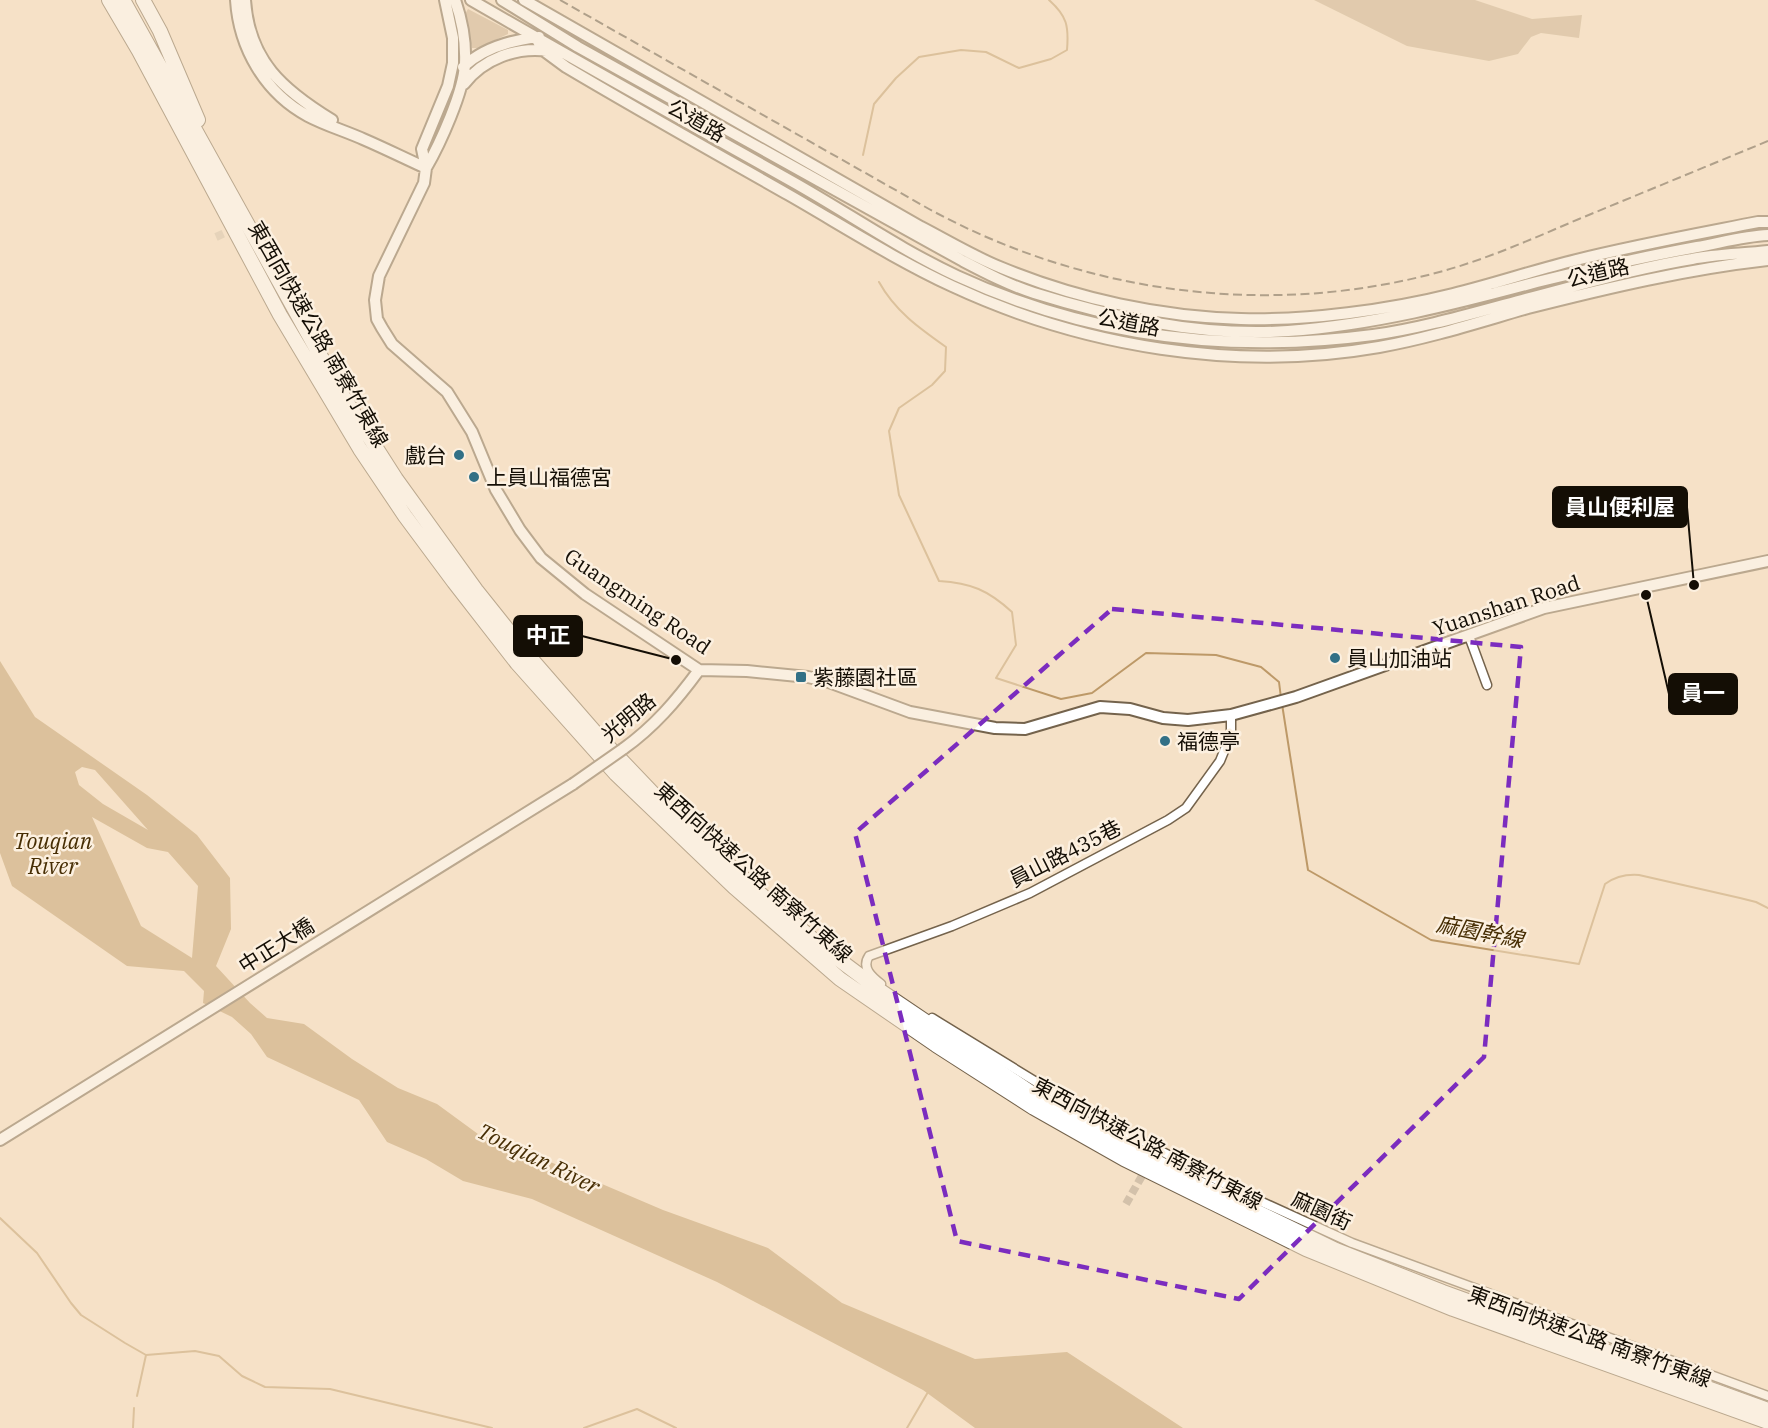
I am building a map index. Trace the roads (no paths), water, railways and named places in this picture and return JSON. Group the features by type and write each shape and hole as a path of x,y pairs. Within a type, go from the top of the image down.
{"highway":[{"name":"東西向快速公路 南寮竹東線","path":"109,0 150,71 280,315 360,449 405,516 454,582 517,663 616,774 734,888 840,979 936,1045 1034,1108 1124,1159 1306,1249 1453,1309 1768,1422"},
{"name":"東西向快速公路 南寮竹東線","path":"123,0 341,393 396,479 476,590 593,731 649,790 724,863 822,947 892,998 1033,1094 1105,1135 1201,1185 1336,1250 1443,1292 1768,1410"},
{"path":"143,0 164,40 220,175"}],"street":[{"path":"236,0 242,36 260,73 309,116 426,168"},
{"path":"245,0 250,32 258,51 292,100"},
{"name":"Guangming Road","path":"445,0 451,27 452,73 422,148 426,168 424,183 379,276 375,300 377,319 392,344 447,392 472,432 496,490 519,530 541,558 585,594 699,670 747,671 808,677 826,681 910,712 995,728 1025,729 1100,707 1130,709 1174,720 1231,715"},
{"name":"Guangming Road","path":"426,168 457,98 465,64 456,0"},
{"name":"公道路","path":"471,0 919,256 1032,312"},
{"name":"公道路","path":"502,0 578,47 617,66 915,236 999,279 1033,292 1089,308 1181,327 1287,331 1359,324 1455,304 1580,271 1768,235"},
{"name":"公道路","path":"524,0 971,254 1036,281 1094,298 1141,308 1242,319 1288,318 1358,311 1451,294 1575,260 1656,241 1768,222"},
{"path":"448,86 465,64 494,47 536,38 585,35"},
{"name":"公道路","path":"536,38 543,50 566,67 915,267 998,306 1163,337 1239,344 1288,343 1375,335 1464,316 1692,259 1749,258 1767,255"},
{"name":"公道路","path":"457,98 471,75 489,62 508,54 543,50 572,57"},
{"path":"629,104 636,94"},
{"name":"Yuanshan Road","path":"1231,715 1296,697 1544,609 1768,561"},
{"path":"1469,636 1487,685"},
{"name":"光明路","path":"573,784 644,734 674,703 699,670"},
{"name":"員山路435巷","path":"865,966 868,956 874,953 952,926 1030,893 1168,820 1186,808 1220,761 1231,734 1231,715"},
{"name":"中正大橋","path":"0,1140 573,784"},
{"name":"麻園街","path":"865,966 876,980 903,999 1059,1096 1240,1192 1362,1247 1768,1396"}],"water":[{"name":"Touqian River","path":"0,661 35,717 147,795 197,835 230,878 231,929 216,966 267,1018 304,1024 352,1059 398,1088 437,1104 478,1134 527,1152 663,1210 768,1248 842,1303 975,1359 1067,1352 1183,1428 975,1428 923,1390 717,1282 532,1199 463,1181 426,1159 387,1142 359,1100 267,1057 251,1034 232,1017 203,1003 204,991 184,971 127,966 12,886 0,853","holes":["82,767 95,770 148,830 103,804 79,785 75,772","92,817 147,848 168,852 198,886 192,958 141,926"]}],"waterway":[{"path":"863,155 874,104 896,78 919,57 961,50 986,52 1019,68 1051,59 1067,50 1066,22 1060,11 1049,0"},
{"path":"879,282 900,310 917,326 946,347 945,371 932,385 899,408 889,431 899,495 939,581 978,589 995,598 1012,612 1016,645 996,678 1061,699 1092,693 1146,653 1216,655 1261,667 1279,682 1281,698"},
{"name":"麻園幹線","path":"1282,704 1308,870 1431,940 1579,964 1605,884 1617,877 1630,875 1639,875 1740,898 1768,908"},
{"path":"0,1218 37,1253 81,1315 146,1355 137,1396"},
{"path":"146,1355 195,1351 219,1356 242,1376 265,1387 330,1389 492,1428"},
{"path":"907,1428 928,1392"},
{"path":"133,1428 134,1408"},
{"path":"584,1428 637,1409 676,1428"}],"tunnel":[{"path":"216,237 236,228"},
{"path":"1126,1204 1147,1167"}],"railway":[{"path":"560,0 929,209 989,238 1051,261 1115,279 1180,290 1246,295 1312,294 1378,286 1443,271 1512,247 1768,141"}],"place":[{"name":"戲台","path":"459,455"},
{"name":"上員山福德宮","path":"474,477"},
{"name":"員山便利屋","path":"1694,585"},
{"name":"員一","path":"1646,595"},
{"name":"員山加油站","path":"1335,658"},
{"name":"中正","path":"676,660"},
{"name":"紫藤園社區","path":"801,677"},
{"name":"福德亭","path":"1165,741"}]}
